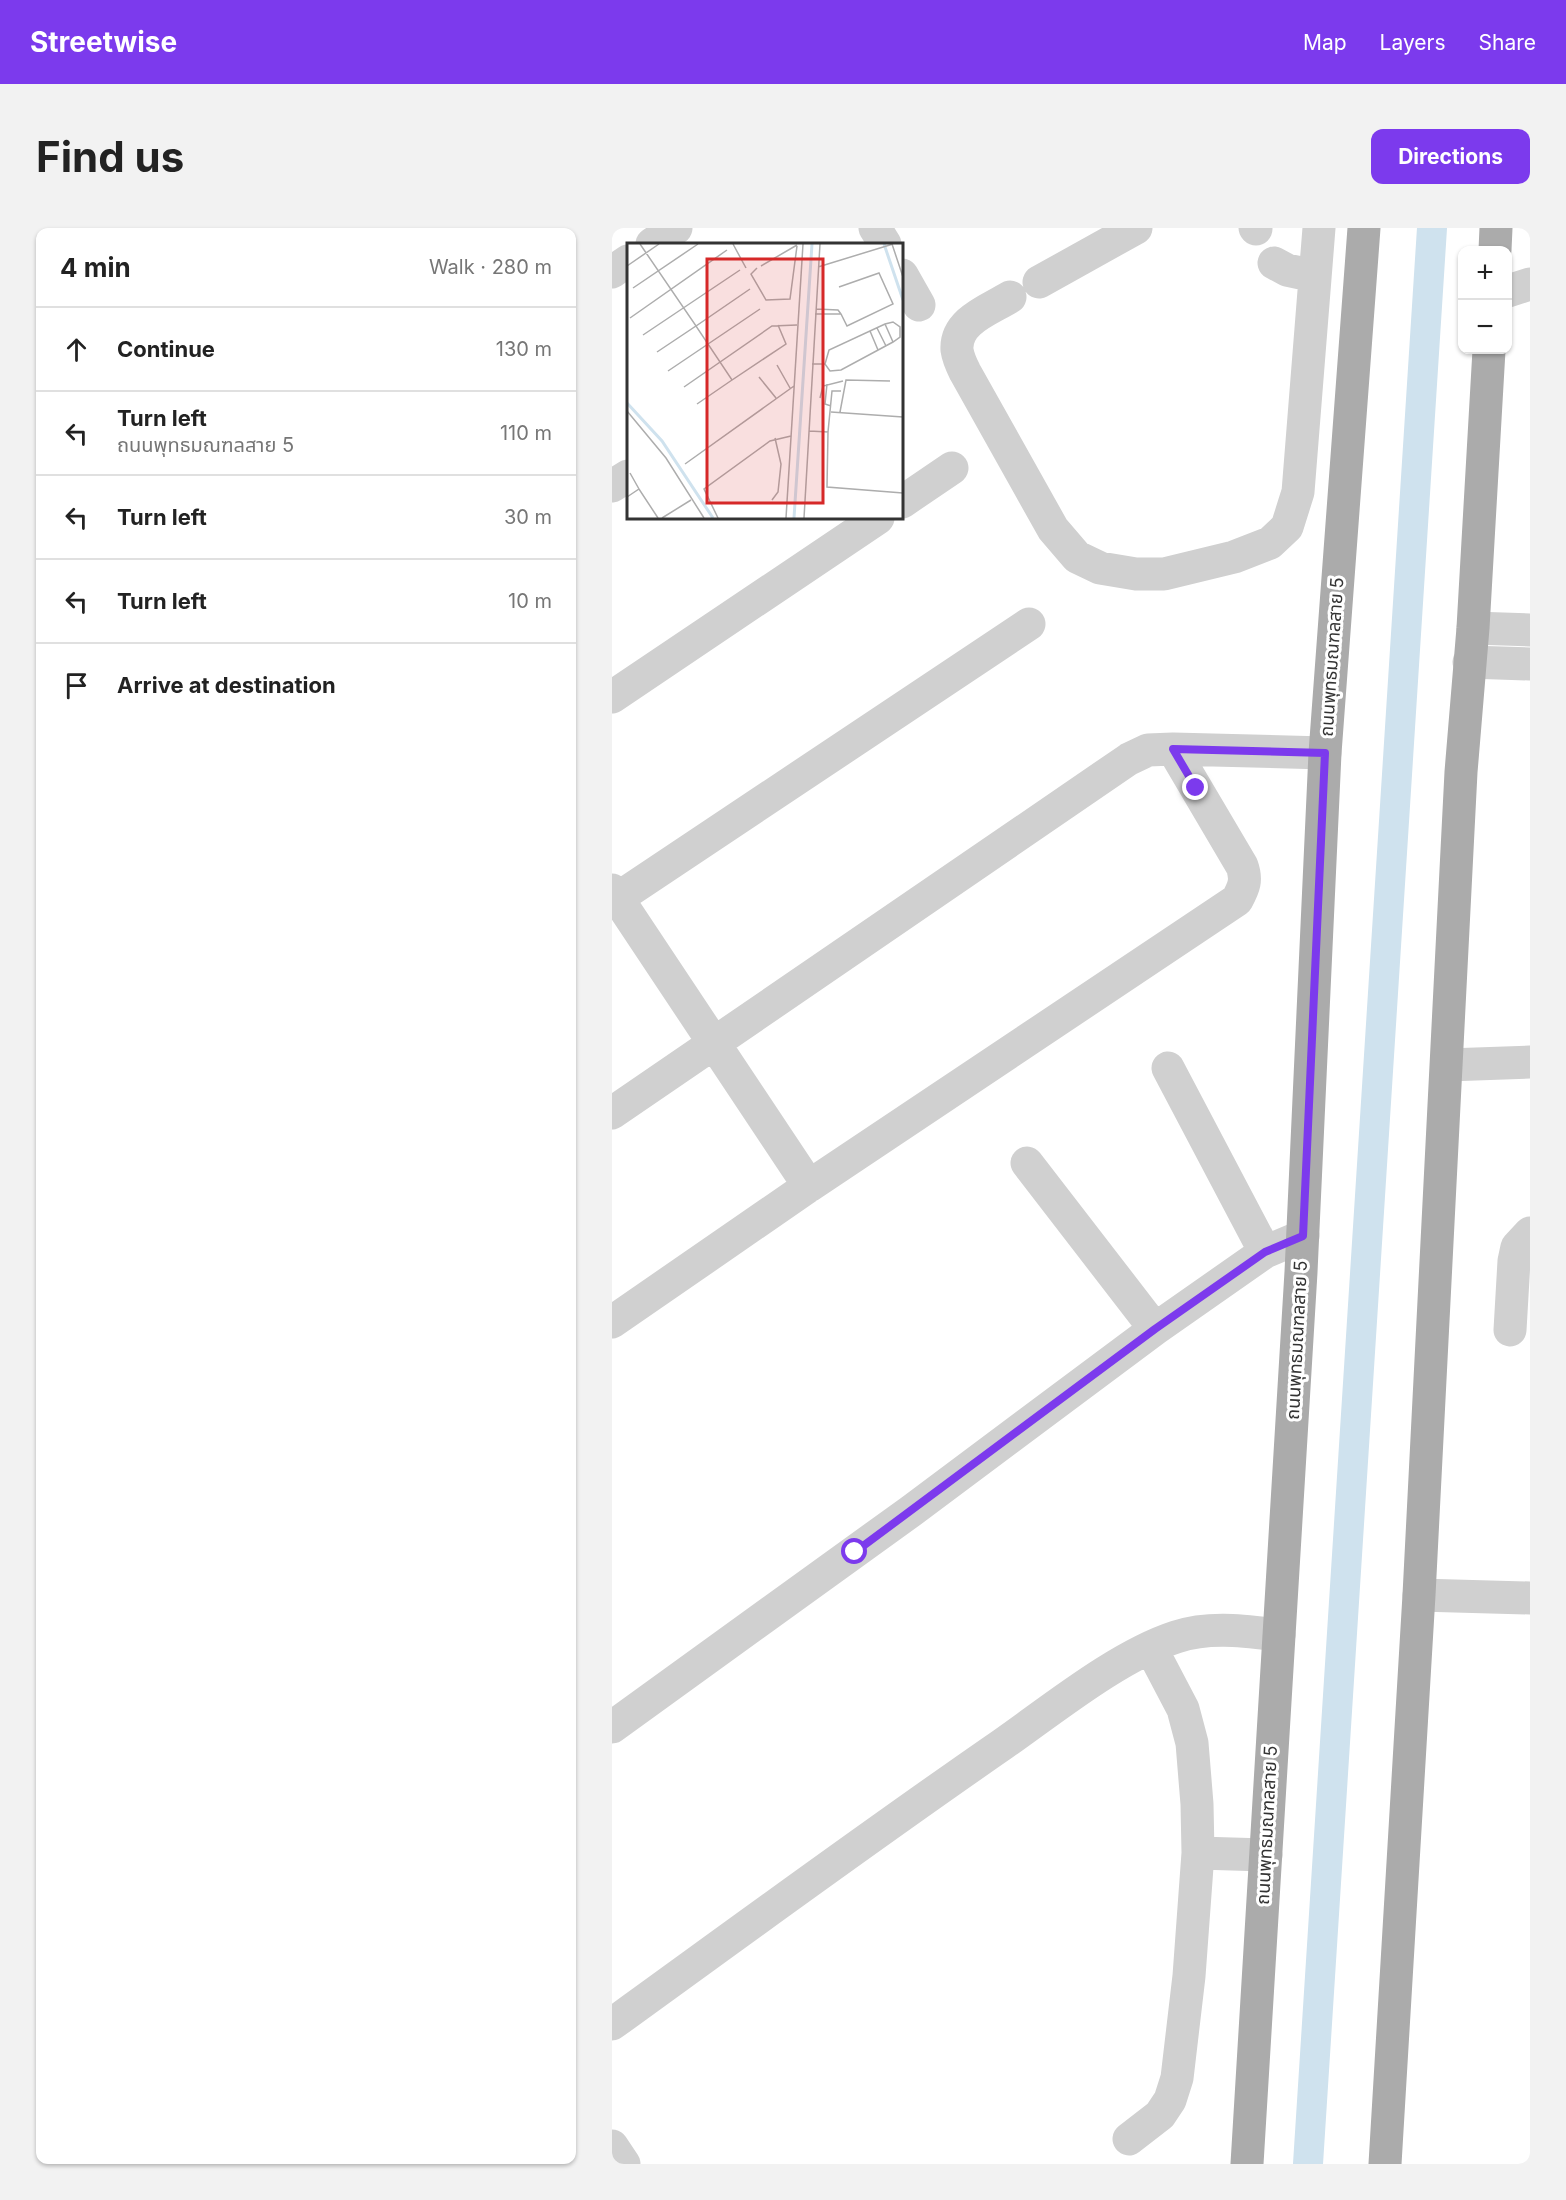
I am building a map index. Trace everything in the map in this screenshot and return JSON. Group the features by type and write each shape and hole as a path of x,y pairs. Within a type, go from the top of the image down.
{"main road":[{"name":"ถนนพุทธมณฑลสาย 5","path":"1247,2164 1303,1236 1325,753 1364,228"},
{"path":"1495,246 1496,228"},
{"path":"1385,2164 1419,1595 1461,772 1473,628 1489,354"}],"street":[{"path":"654,243 676,228"},
{"path":"875,228 884,243"},
{"path":"1039,282 1136,228"},
{"path":"1010,297 969,322 958,334 957,352 965,372 1053,529 1077,557 1100,568 1136,574 1164,574 1234,557 1270,543 1287,527 1298,492 1319,228"},
{"path":"612,272 627,262"},
{"path":"1274,263 1287,270 1315,276"},
{"path":"903,276 919,305"},
{"path":"1512,290 1530,284"},
{"path":"903,501 952,468"},
{"path":"612,486 627,477"},
{"path":"612,697 877,519"},
{"path":"809,1186 614,897 1029,624"},
{"path":"1473,628 1530,630"},
{"path":"1469,662 1530,664"},
{"path":"612,1322 809,1186 1237,900 1246,878 1242,866 1173,749"},
{"path":"612,1113 1108,772 1148,750 1325,753"},
{"path":"1447,1065 1530,1062"},
{"path":"1168,1068 1265,1252"},
{"path":"1027,1163 1155,1329"},
{"path":"1510,1330 1514,1261 1517,1247 1530,1233"},
{"path":"612,1727 912,1511 1155,1329 1265,1252 1303,1236"},
{"path":"1419,1595 1530,1598"},
{"path":"612,2024 910,1808 1114,1668 1176,1637 1202,1631 1234,1630 1279,1635"},
{"path":"1129,2139 1160,2115 1170,2100 1177,2078 1189,1976 1198,1853 1192,1743 1183,1709 1151,1648"},
{"path":"1198,1853 1266,1855"},
{"path":"612,2146 624,2164"}],"waterway":[{"path":"1308,2164 1432,228"}],"route":[{"path":"855,1552 1155,1329 1265,1252 1303,1236 1325,753 1173,749 1196,788"}]}
